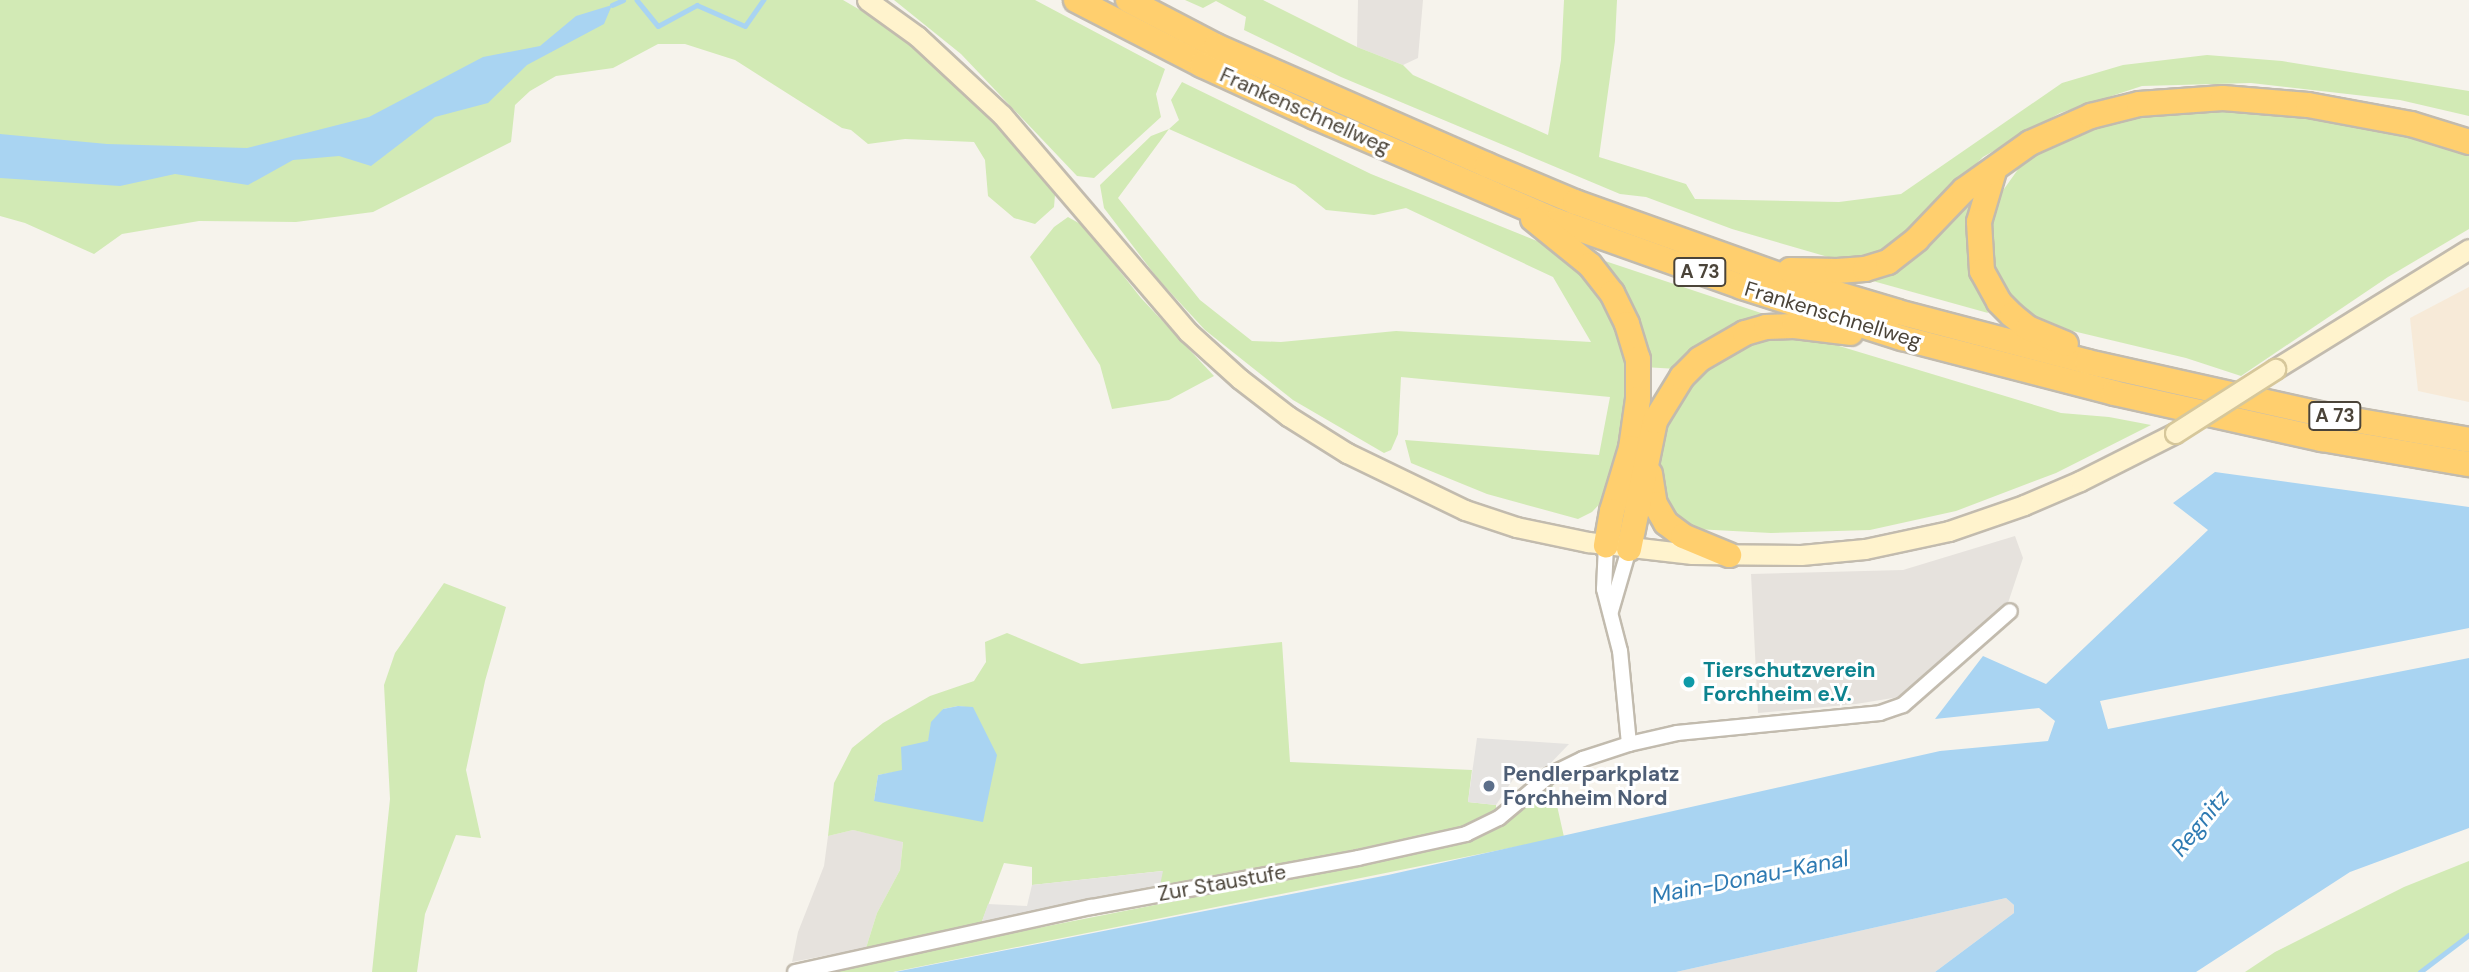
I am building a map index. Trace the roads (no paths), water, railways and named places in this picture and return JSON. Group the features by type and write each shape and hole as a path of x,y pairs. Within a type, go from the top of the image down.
{"highway":[{"name":"Frankenschnellweg","path":"1076,0 1202,65 1501,196 1557,220 1742,287 1902,338 2114,393 2322,439 2469,464"},
{"name":"Frankenschnellweg","path":"1128,0 1216,46 1451,150 1575,202 1748,265 1898,312 2088,362 2325,415 2469,440"},
{"path":"1748,265 1838,271 1865,269 1888,262 1917,239 1964,190 2030,143 2091,116 2139,104 2190,99 2254,99 2339,109 2411,124 2469,142"},
{"path":"1994,171 1979,222 1978,237 1982,271 1989,288 2011,315 2028,328 2066,344 2088,362"},
{"path":"1501,196 1590,265 1612,293 1631,336 1638,359 1638,399 1631,448 1612,511 1618,547"},
{"path":"1618,547 1647,459 1655,421 1682,377 1700,359 1745,333 1766,327 1794,326 1902,338"},
{"path":"1647,459 1655,504 1666,523 1683,536 1729,555"}],"main road":[{"path":"867,0 917,37 968,82 1040,157 1188,332 1240,379 1289,416 1347,453 1465,510 1516,527 1618,547 1729,555 1801,555 1865,548 1949,531 2080,481 2175,433 2469,249"}],"street":[{"path":"1611,611 1618,547"},
{"path":"1618,547 1604,589 1620,651 1629,744"},
{"name":"Zur Staustufe","path":"795,972 1091,907 1345,860 1466,834 1499,818 1550,775 1583,759 1629,744 1677,733 1880,713 1903,705 2010,611"}],"water":[{"path":"612,5 604,24 527,65 488,103 435,117 371,166 339,156 293,160 248,185 175,174 120,186 0,178 0,134 107,144 247,148 369,117 483,57 540,46 576,16"},
{"path":"2215,472 2469,507 2469,628 2100,701 2108,729 2469,658 2469,828 2350,872 2196,972 1935,972 2014,913 2014,905 2006,898 1676,972 895,972 1388,875 1940,751 2048,741 2055,721 2039,708 1935,719 1983,656 2046,684 2208,530 2173,503"},
{"path":"973,707 997,755 983,822 874,801 878,775 902,770 901,747 928,741 931,722 943,709"}],"waterway":[{"path":"612,5 623,0"},
{"path":"637,0 658,26 697,5 745,26 763,0"},
{"path":"2420,972 2469,935"}],"place":[{"name":"Tierschutzverein Forchheim e.V.","path":"1689,682"},
{"name":"Pendlerparkplatz Forchheim Nord","path":"1489,786"}],"water label":[{"name":"Regnitz","path":"2200,823"},
{"name":"Main-Donau-Kanal","path":"1750,877"}]}
